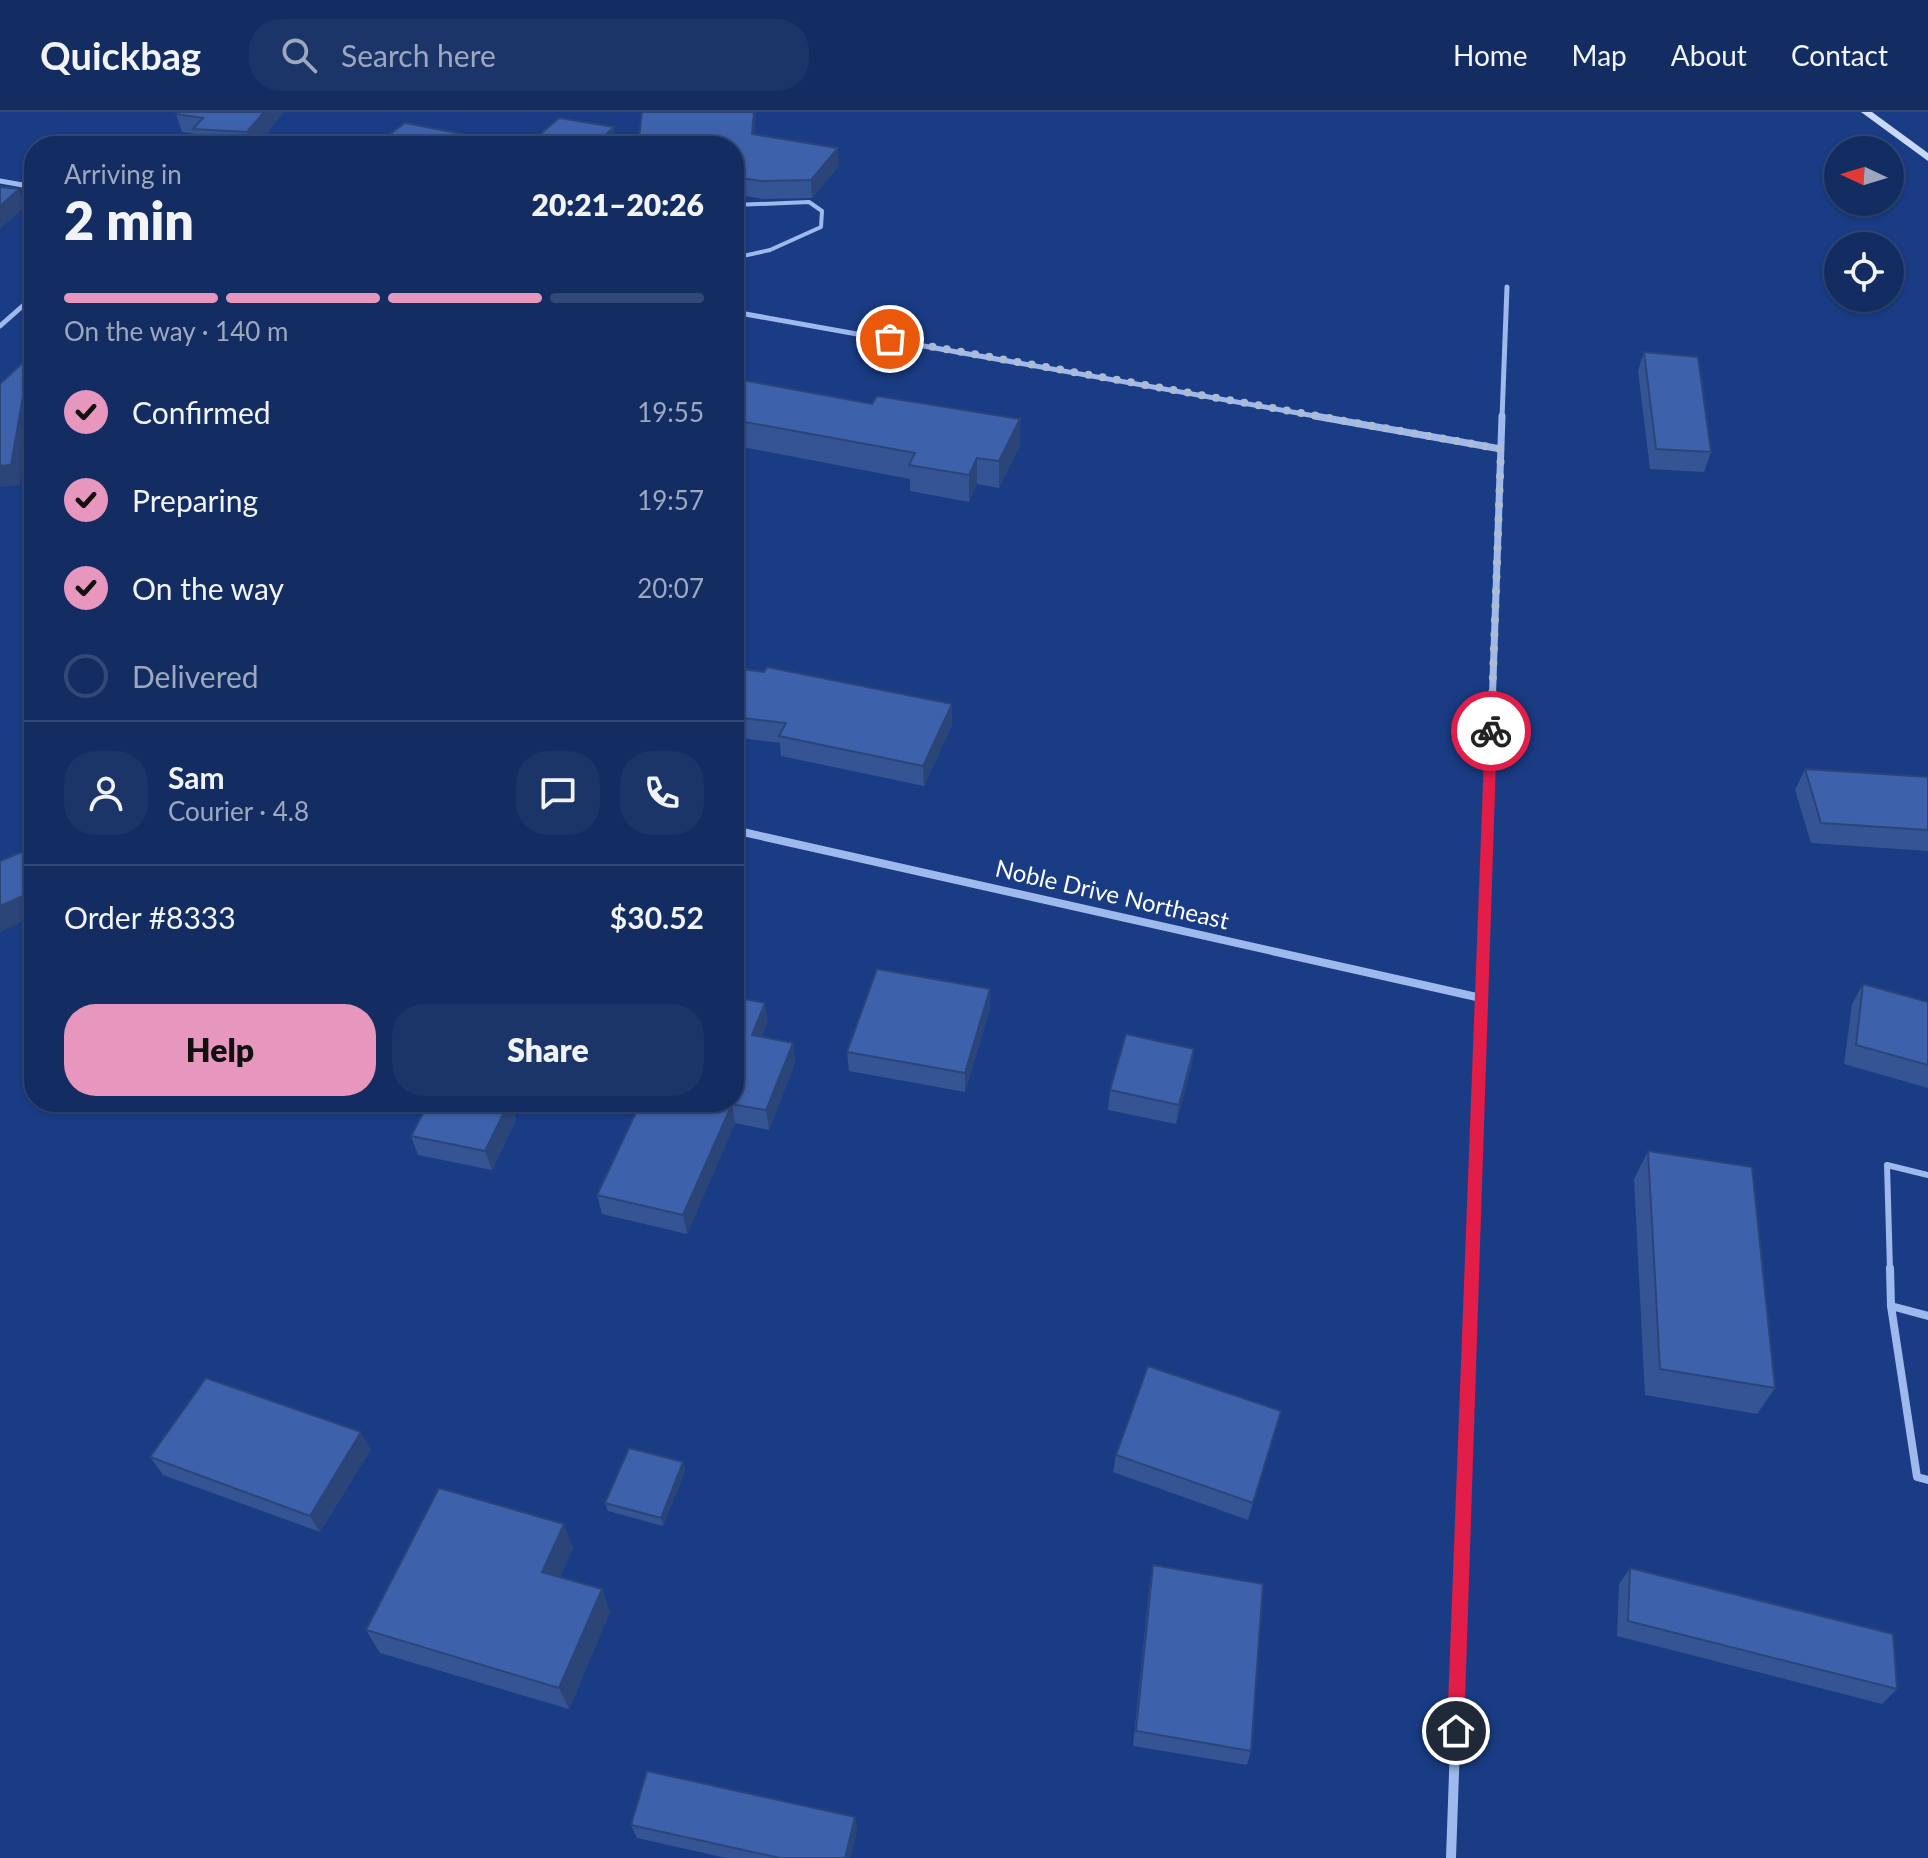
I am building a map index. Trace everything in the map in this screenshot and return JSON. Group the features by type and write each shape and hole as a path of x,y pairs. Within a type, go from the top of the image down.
{"main road":[{"path":"1866,112 1928,158"}],"street":[{"path":"0,181 24,185"},
{"path":"1451,1858 1507,287"},
{"path":"0,326 24,305"},
{"path":"744,314 1501,449"},
{"name":"Noble Drive Northeast","path":"744,832 1481,998"}],"lane":[{"path":"744,206 809,202 822,211 821,227 803,238 744,255"},
{"path":"1928,1175 1887,1165 1891,1306 1917,1477 1928,1480"},
{"path":"1891,1306 1928,1316"}],"building":[{"path":"264,112 247,132 193,129 203,118 176,114"},
{"path":"642,112 754,112 752,134 838,148 811,180 761,181 744,178 744,136 639,136"},
{"path":"559,118 614,127 604,136 538,136"},
{"path":"405,123 472,136 387,136"},
{"path":"0,187 19,189 0,206"},
{"path":"1644,352 1698,357 1711,452 1656,449"},
{"path":"24,362 24,390 11,465 0,466 0,384"},
{"path":"744,380 872,404 877,396 1020,419 999,461 977,458 969,475 909,465 915,453 744,422"},
{"path":"767,667 952,704 923,766 779,736 786,723 744,718 744,669 764,672"},
{"path":"1805,769 1928,777 1928,830 1821,823"},
{"path":"24,851 24,895 0,906 0,861"},
{"path":"877,969 990,989 965,1073 847,1052"},
{"path":"1863,984 1928,1002 1928,1065 1856,1045"},
{"path":"744,999 765,1003 752,1035 793,1043 766,1110 744,1106"},
{"path":"1126,1034 1194,1049 1179,1105 1110,1090"},
{"path":"424,1112 504,1112 485,1151 411,1136"},
{"path":"636,1112 728,1112 683,1215 597,1195"},
{"path":"1648,1151 1752,1167 1775,1388 1660,1369"},
{"path":"1148,1366 1281,1411 1253,1503 1116,1455"},
{"path":"206,1378 361,1432 310,1516 150,1457"},
{"path":"629,1448 683,1462 661,1518 605,1503"},
{"path":"439,1488 564,1524 542,1572 602,1589 559,1688 366,1630"},
{"path":"1153,1565 1263,1584 1251,1751 1136,1731"},
{"path":"1630,1568 1893,1634 1897,1689 1628,1621"},
{"path":"647,1771 855,1817 845,1858 780,1858 631,1825"}],"way so far":[{"path":"890,339 1501,449 1491,731"}],"route":[{"path":"1456,1731 1491,731"}]}
